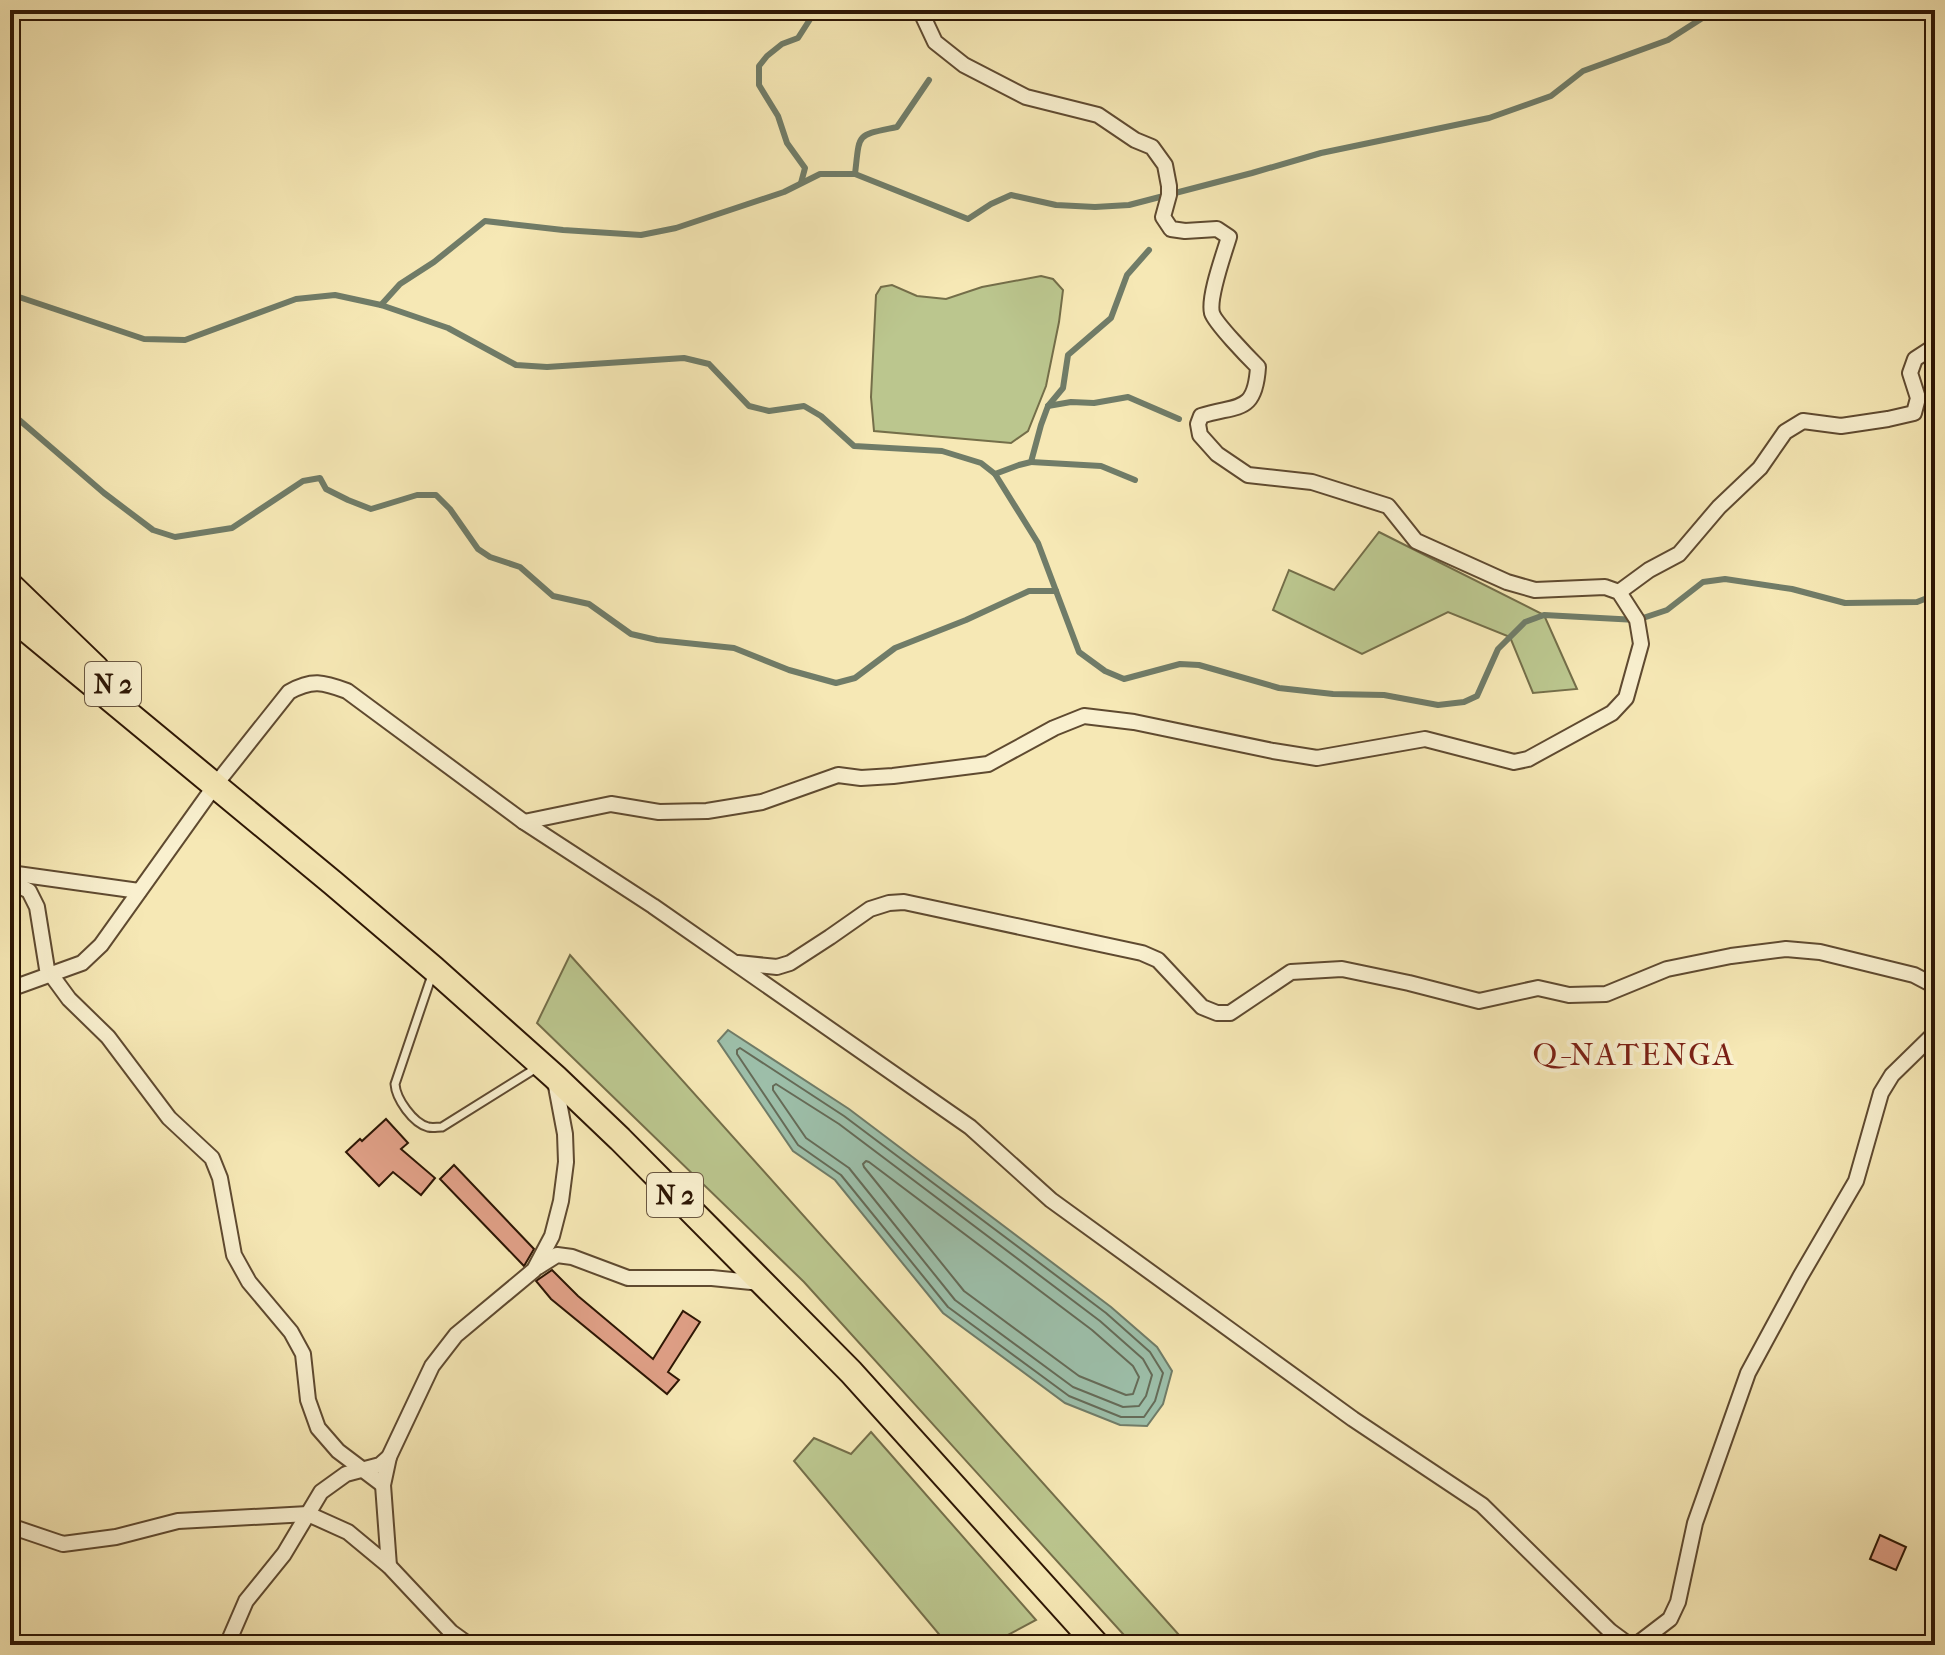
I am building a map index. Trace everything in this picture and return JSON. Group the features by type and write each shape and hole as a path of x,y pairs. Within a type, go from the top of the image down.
{"main road":[{"name":"N 2","path":"10,585 216,784"},
{"name":"N 2","path":"10,616 216,784 434,969 620,1139 851,1372 1097,1645"}],"street":[{"path":"524,822 611,804 659,812 707,811 762,802 838,775 861,778 893,776 988,764 1054,728 1084,716 1134,722 1317,758 1425,739 1514,762 1528,759 1612,713 1626,698 1641,644 1637,620 1619,592 1605,587 1535,590 1507,582 1416,541 1388,506 1312,482 1248,475 1217,454 1200,435 1198,424 1201,416 1240,407 1252,397 1258,367 1212,313 1214,289 1229,237 1217,229 1171,229 1163,217 1169,195 1165,165 1152,147 1135,140 1098,115 1026,97 964,65 935,42 920,10"},
{"path":"1619,592 1649,570 1679,554 1719,507 1760,468 1785,432 1803,421 1841,426 1914,413 1918,398 1910,373 1915,359 1935,346"},
{"path":"10,989 82,963 101,945 216,784 289,692 305,683 325,683 347,691 524,822 653,906 970,1127 1051,1200 1328,1401 1482,1505 1610,1631 1629,1645"},
{"path":"10,873 139,891"},
{"path":"10,881 29,891 37,907 47,969 69,999 108,1037 169,1118 212,1158 220,1178 234,1255 249,1282 291,1332 303,1354 308,1400 318,1428 338,1451 383,1485"},
{"path":"734,963 777,967 790,963 870,909 904,902 1142,953 1158,960 1202,1007 1217,1013 1230,1013 1291,972 1342,969 1479,1001 1538,988 1569,995 1606,994 1667,969 1786,949 1820,952 1914,975 1935,986"},
{"path":"1636,1645 1670,1619 1678,1602 1695,1523 1748,1373 1856,1181 1881,1093 1892,1075 1935,1033"},
{"path":"534,1270 552,1236 566,1162 565,1134 548,1071"},
{"path":"389,1566 383,1485 389,1457 432,1366 456,1335 534,1270 557,1255 572,1257 628,1278 712,1278 763,1284"},
{"path":"227,1645 246,1601 284,1554 321,1492 346,1474 380,1465 389,1457"},
{"path":"10,1526 63,1544 116,1537 178,1521 308,1514 348,1532 389,1566 451,1632 469,1645"}],"lane":[{"path":"434,969 395,1084 396,1095 402,1105 422,1125 442,1127 548,1071"}],"green space":[{"path":"1041,276 1053,279 1063,290 1046,386 1028,431 1011,443 874,431 871,397 876,295 881,287 892,285 917,296 946,299 982,287"},
{"path":"1379,532 1544,615 1577,689 1533,693 1510,637 1448,612 1362,654 1273,610 1289,570 1334,590"},
{"path":"570,955 1188,1645 1133,1645 804,1282 537,1023"},
{"path":"871,1432 1036,1620 989,1645 948,1645 794,1461 814,1438 851,1454"}],"water":[{"path":"728,1030 849,1109 1111,1307 1157,1347 1172,1371 1163,1404 1147,1426 1120,1425 1065,1403 943,1313 835,1180 793,1151 718,1041"}],"building":[{"path":"386,1119 408,1143 401,1149 435,1178 421,1195 393,1172 379,1186 346,1152"},
{"path":"454,1165 534,1249 524,1266 440,1179"},
{"path":"552,1270 653,1359 683,1311 700,1322 668,1372 679,1380 667,1394 551,1299 536,1281"},
{"path":"1880,1535 1906,1547 1896,1570 1870,1559"}],"waterway":[{"path":"801,183 805,168 787,143 778,116 759,85 759,66 782,44 798,38 816,10"},
{"path":"381,305 400,284 434,262 485,221 641,235 676,228 784,192 820,174 855,174 968,219 1011,195 1056,205 1129,205 1321,153 1489,118 1551,96 1583,71 1668,40 1715,10"},
{"path":"855,174 862,138 873,132 897,127 929,80"},
{"path":"995,474 1031,462 1048,406 1063,388 1068,355 1111,318 1127,275 1149,250"},
{"path":"10,294 144,339 185,340 296,299 335,295 381,305 448,328 516,365 547,367 684,358 709,364 749,406 769,411 804,406 821,416 854,446 942,451 981,463 995,474 1038,543 1079,652 1105,671 1124,679 1180,664 1199,665 1279,688 1384,695 1438,705 1464,702 1477,696 1498,649 1525,622 1544,615 1637,620 1667,610 1703,582 1725,579 1792,589 1845,603 1917,602 1935,595"},
{"path":"1048,406 1128,397 1179,419"},
{"path":"10,412 104,493 153,530 175,537 232,528 303,481 320,478 326,489 371,509 417,495 436,495 450,509 478,549 490,557 520,567 553,596 589,604 631,634 657,640 734,648 789,670 836,683 855,678 895,648 1029,591 1056,591"},
{"path":"1031,462 1101,466 1135,480"}],"district":[{"name":"Q-NATENGA","path":"1634,1054"}]}
